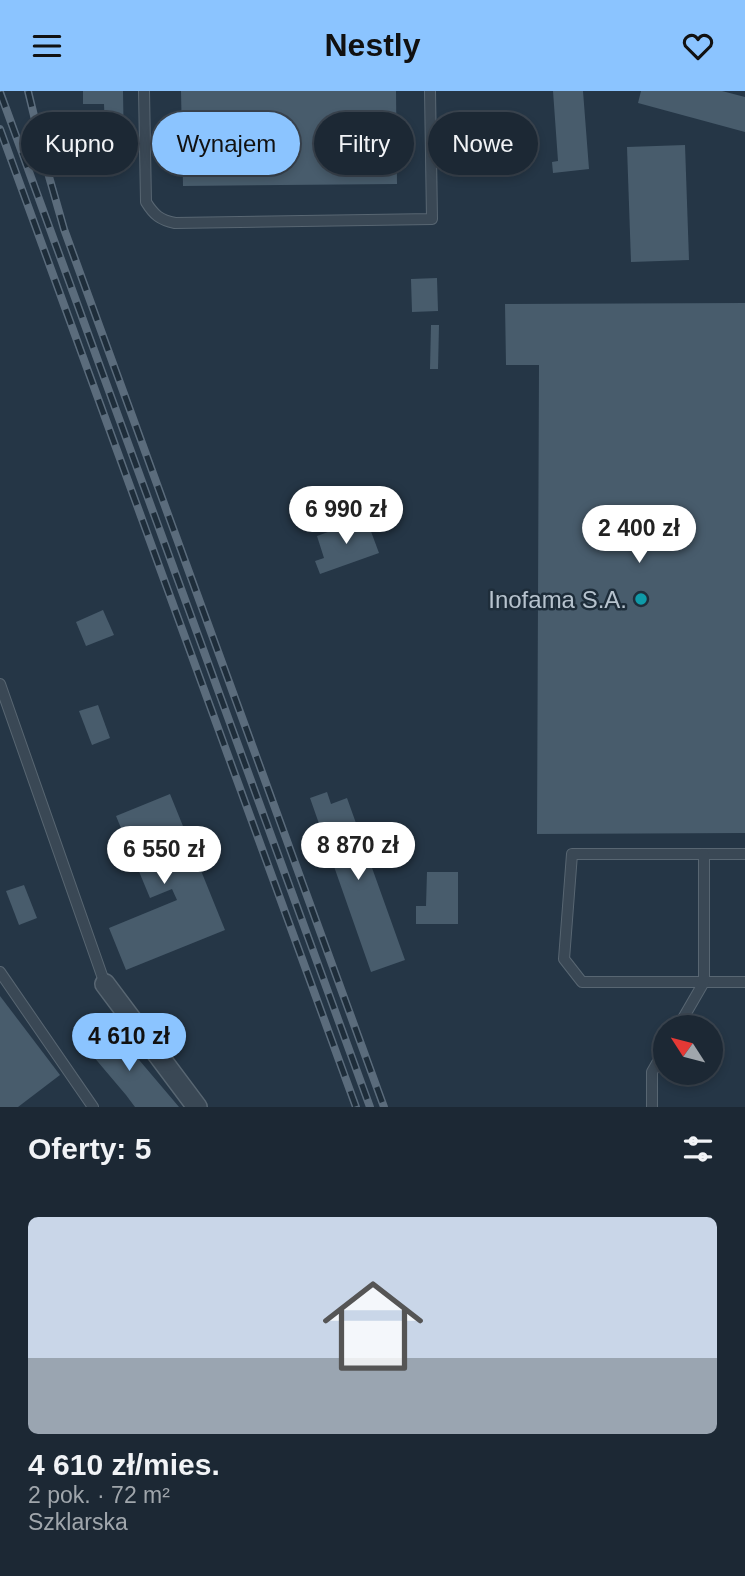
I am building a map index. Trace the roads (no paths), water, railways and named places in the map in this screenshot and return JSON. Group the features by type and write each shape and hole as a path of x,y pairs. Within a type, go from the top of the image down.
{"street":[{"path":"105,984 197,1107"}],"lane":[{"path":"144,91 146,202 153,215 176,223 432,219 430,91"},
{"path":"0,684 105,984"},
{"path":"745,854 572,854 564,959 582,982 745,982"},
{"path":"685,1015 704,982 704,854"},
{"path":"0,972 93,1107"},
{"path":"652,1107 653,1070"}],"railway":[{"path":"28,91 64,229 384,1107"},
{"path":"0,92 370,1107"},
{"path":"0,129 356,1107"}],"place":[{"name":"Inofama S.A.","path":"641,599"}]}
